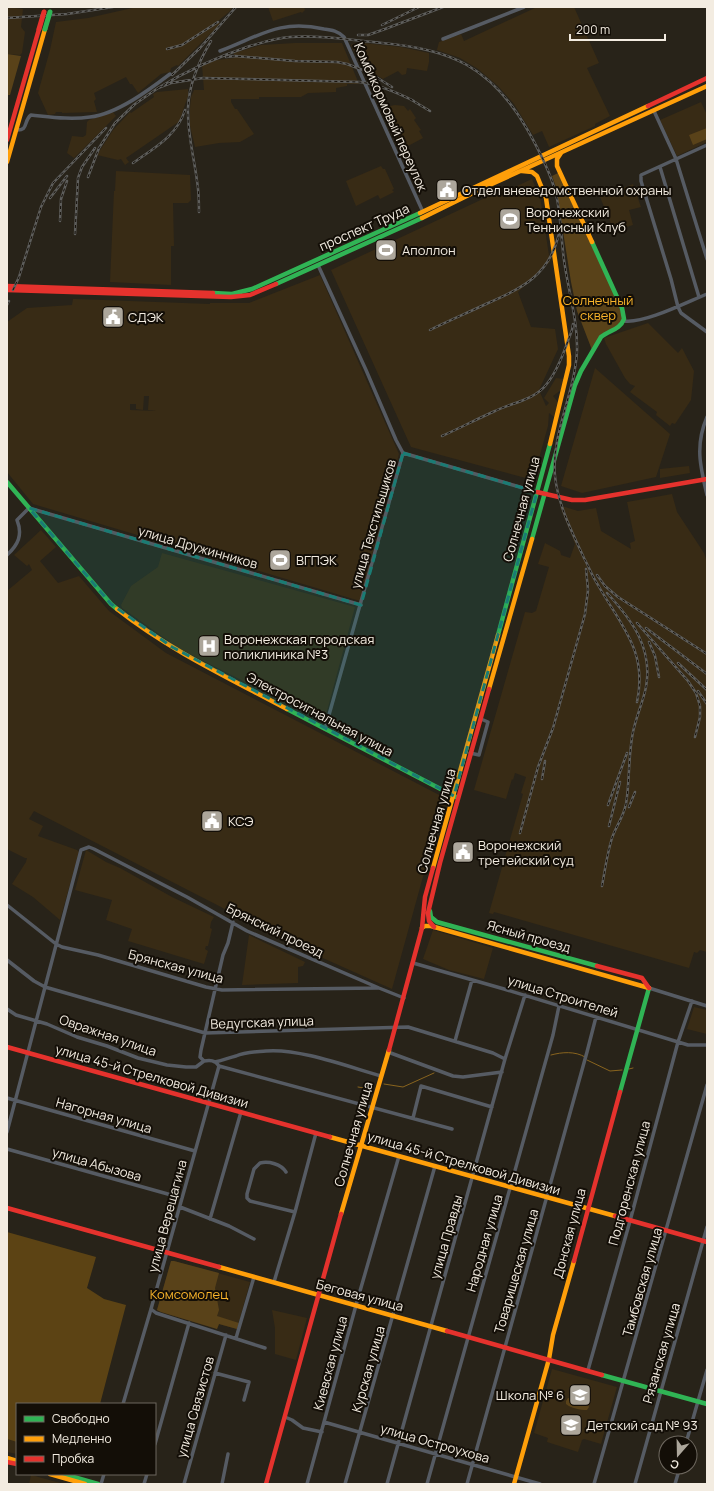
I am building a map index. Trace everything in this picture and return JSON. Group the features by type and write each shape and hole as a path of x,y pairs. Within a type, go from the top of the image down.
{"main road":[{"path":"7,140 42,29 50,9"},
{"path":"7,162 42,29 44,10"},
{"name":"проспект Труда","path":"424,214 707,78"},
{"name":"проспект Труда","path":"7,286 231,297 250,295 424,214 522,171 707,86"},
{"path":"674,94 673,98 677,100"},
{"path":"656,102 660,104 656,110"},
{"path":"561,153 557,166 622,308 625,317 624,322"},
{"name":"Солнечная улица","path":"430,908 456,796 537,492 569,365 569,356 546,198 537,176 532,172 522,171"},
{"name":"проспект Труда","path":"7,290 192,294"},
{"name":"Солнечная улица","path":"266,1484 318,1295 404,998 422,928 423,908 456,796 481,719 579,374 596,350 602,336 605,333 620,327 624,322"},
{"path":"549,445 558,448"},
{"path":"537,492 572,500 585,500 705,479"},
{"name":"Электросигнальная улица","path":"7,482 111,604 120,612 172,647 325,729 456,796"},
{"path":"430,908 428,918 430,924 434,927"},
{"name":"Ясный проезд","path":"430,908 432,917 437,922 642,978 649,988"},
{"name":"Ясный проезд","path":"422,928 428,925 649,988"},
{"path":"614,978 625,974"},
{"name":"Донская улица","path":"514,1484 549,1359 553,1335 649,988"},
{"name":"улица 45-й Стрелковой Дивизии","path":"7,1047 705,1242"},
{"name":"Беговая улица","path":"7,1208 707,1404"},
{"path":"54,1475 85,1484"},
{"path":"67,1475 100,1484"}],"street":[{"path":"443,39 524,7"},
{"name":"Комбикормовый переулок","path":"220,51 270,30 290,25 315,27 339,32 344,37 424,214"},
{"path":"16,130 23,129 28,117 31,115 55,118 87,118 108,112 119,108 170,74"},
{"path":"656,110 676,159 707,259"},
{"path":"707,145 641,175 641,181 678,307 681,313 707,332"},
{"path":"660,167 699,297"},
{"name":"улица Текстильщиков","path":"317,263 403,454 325,729"},
{"path":"624,322 632,323 678,307 707,294"},
{"path":"707,417 699,442 707,495"},
{"path":"403,454 537,492"},
{"path":"7,555 18,541 20,533 17,520 30,508"},
{"name":"улица Дружинников","path":"30,508 361,605"},
{"path":"470,753 479,755 488,722 481,719"},
{"name":"Брянский проезд","path":"56,944 81,850 84,848 94,848 233,922 247,931 404,998"},
{"name":"Брянская улица","path":"7,905 56,944 216,990 379,988"},
{"path":"233,922 228,943 223,955 201,1050 200,1056 204,1061 211,1060 219,1066 452,1129"},
{"path":"7,1132 56,944"},
{"name":"Ведугская улица","path":"7,960 34,981 45,987 205,1033 413,1028 494,1054 505,1059"},
{"name":"улица Строителей","path":"413,963 637,1028 688,1045 707,1045"},
{"path":"455,1041 472,980"},
{"name":"Ясный проезд","path":"649,988 707,1006"},
{"name":"улица Правды","path":"387,1484 505,1059 525,995"},
{"name":"Подгоренская улица","path":"588,1370 678,1042 692,1002"},
{"name":"Народная улица","path":"426,1484 553,1035 559,1006"},
{"name":"Овражная улица","path":"7,1009 16,1014 77,1037 152,1062 167,1065 196,1067 204,1061"},
{"name":"Товарищеская улица","path":"467,1484 596,1017"},
{"path":"215,1062 246,1053 269,1050 306,1055 381,1076"},
{"path":"388,1052 453,1076 463,1077 502,1072"},
{"name":"улица Верещагина","path":"124,1403 219,1066"},
{"name":"Тамбовская улица","path":"594,1484 667,1231 707,1085"},
{"path":"412,1118 421,1086 492,1107"},
{"name":"Нагорная улица","path":"7,1098 195,1151"},
{"path":"210,1219 241,1112"},
{"path":"274,1282 295,1212 316,1133"},
{"name":"улица Абызова","path":"7,1148 182,1198"},
{"name":"Киевская улица","path":"307,1484 399,1156"},
{"path":"286,1172 281,1166 268,1162 260,1163 254,1169 247,1194 250,1201 295,1212"},
{"name":"Курская улица","path":"346,1484 435,1166"},
{"path":"180,1207 229,1226 254,1239"},
{"name":"Рязанская улица","path":"635,1484 705,1242 707,1227"},
{"path":"236,1338 254,1276"},
{"path":"151,1309 156,1313 265,1348"},
{"path":"156,1440 189,1323"},
{"name":"улица Связистов","path":"184,1484 226,1335"},
{"path":"688,1435 707,1370"},
{"path":"216,1373 249,1382 244,1400"},
{"path":"285,1417 303,1428 322,1432"},
{"name":"улица Остроухова","path":"324,1422 540,1484"},
{"path":"222,1484 228,1454"}],"highlighted area":[{"path":"403,453 537,492 454,796 172,647 111,604 29,508 320,592 361,605"}],"shaded area":[{"path":"7,7 23,9 21,27 25,32 22,53 20,55 7,54"},
{"path":"137,7 233,7 218,21 220,24 178,66 177,65 171,68 170,72 161,74 138,93 126,77 94,93 96,99 94,101 97,112 56,112 55,114 48,115 38,93 56,22 88,18"},
{"path":"268,7 304,7 305,10 302,13 301,12 273,21"},
{"path":"537,7 574,7 599,63 587,68 610,116 595,124 595,126 549,147 542,131 533,135 514,104 498,86 478,69 460,58 437,50 439,42 461,34 464,41"},
{"path":"342,43 359,84 347,84 347,86 336,88 336,92 308,93 301,97 231,99 235,109 237,109 254,134 240,142 219,143 195,147 190,126 190,108 191,97 194,90 204,90 202,65 217,60 234,58 234,53 261,45"},
{"path":"355,43 401,47 429,53 427,71 407,68 406,74 402,75 398,71 383,79 362,67 351,45"},
{"path":"188,89 188,96 179,122 126,158 129,162 125,165 121,159 118,160 97,155 113,130 130,112 131,113 154,97 153,94 157,92"},
{"path":"701,102 707,115 707,142 677,156 660,120"},
{"path":"395,105 404,106 408,111 410,109 416,118 414,120 421,130 419,131 423,138 408,146 406,145 400,148 381,108"},
{"path":"113,112 116,116 74,158 67,153 72,136 83,137 86,135 87,122 89,120"},
{"path":"381,166 385,169 394,192 380,199 378,195 356,206 346,181"},
{"path":"116,171 190,175 191,200 188,203 173,203 174,246 171,246 171,285 110,282"},
{"path":"532,179 538,196 540,196 550,262 518,292 531,327 555,329 558,349 539,390 546,406 549,403 544,398 556,378 564,379 561,390 553,396 558,402 554,417 549,413 548,426 533,480 411,447 331,270 502,190 506,197 504,192"},
{"path":"633,184 641,207 629,210 633,225 614,231 600,197"},
{"path":"320,275 399,454 360,601 33,504 7,472 7,322 27,308 72,305 73,299 210,304 249,303","holes":["144,396 149,396 148,410 156,411 130,410 130,404 136,404 136,409 143,410"]},
{"path":"648,323 678,353 682,348 694,371 691,400 675,424 672,423 670,426 656,415 657,412 630,392 635,386 630,384 625,378 604,338"},
{"path":"595,368 670,434 656,477 582,493 561,486"},
{"path":"689,466 690,473 660,478 660,469"},
{"path":"672,494 677,512 704,553 707,562 707,952 700,950 697,953 694,952 689,968 494,912 493,914 489,913 523,794 521,793 526,777 515,773 506,799 474,790 525,612 532,613 536,611 549,567 538,564 545,543 560,551 561,555 570,558 575,544 560,507 578,511 596,508 601,531 631,549 630,543 635,541 627,502"},
{"path":"41,530 56,547 40,561 58,583 79,576 109,611 166,653 447,799 429,855 392,989 267,933 221,907 34,811 29,819 43,826 38,836 79,852 60,920 33,897 12,884 27,858 7,849 7,591 32,570 29,564 27,566 14,555"},
{"path":"162,553 355,607 324,722 180,649 122,608 121,605 131,586 158,567"},
{"path":"86,850 172,897 214,917 211,922 210,928 212,929 208,946 206,946 205,949 208,951 204,964 128,941 132,929 106,920 112,900 75,890"},
{"path":"433,930 493,948 484,979 449,970 423,959"},
{"path":"249,935 305,962 303,966 298,967 298,983 242,985"},
{"path":"694,1007 707,1010 707,1034 687,1029"},
{"path":"7,1232 96,1257 87,1288 104,1299 126,1305 100,1403 16,1403 16,1442 7,1439"},
{"name":"Комсомолец","path":"171,1261 250,1282 237,1329 219,1324 217,1329 157,1310"},
{"path":"272,1310 307,1318 296,1360 275,1354 275,1328"},
{"path":"552,1369 617,1387 601,1444 584,1439 582,1440 578,1452 547,1442 548,1438 534,1433"},
{"path":"7,1439 16,1442 16,1454 7,1452"},
{"path":"31,1475 64,1484 29,1484"}],"green space":[{"path":"7,54 21,56 10,95 7,95"},
{"path":"707,128 707,139 693,145 689,135"},
{"name":"Солнечный сквер","path":"558,173 617,300 623,318 620,325 604,333 592,350 577,311 571,282 556,187 552,176"},
{"name":"Комсомолец","path":"171,1261 219,1273 215,1288 219,1310 217,1316 239,1323 237,1329 219,1324 217,1329 157,1310"},
{"path":"568,1398 586,1402 589,1407 587,1410 570,1407 566,1404"}],"waterway":[{"path":"551,1055 568,1053 585,1057"},
{"path":"587,1060 610,1071 622,1070"},
{"path":"629,1069 633,1068"},
{"path":"384,1084 403,1087 434,1073"},
{"path":"358,1087 364,1088 373,1085"}],"railway":[{"path":"7,18 67,14 113,7"},
{"path":"172,75 200,48 236,7"},
{"path":"382,25 419,7"},
{"path":"358,35 368,35 443,7"},
{"path":"167,49 182,45 218,22"},
{"path":"158,88 203,64 250,46 270,40 285,38 324,37 407,46 429,50 449,56 467,65 499,90 527,129 551,177 556,194 564,260 576,328 577,351 572,382 556,445 555,476 559,497 566,518 584,558 636,653 639,668 637,702"},
{"path":"199,212 198,189 190,136 188,108 190,90 195,73 211,41"},
{"path":"226,57 235,56 295,61 337,62 368,72 392,87"},
{"path":"88,177 99,148 115,123 135,104 158,88 171,83 203,78 359,82 387,89 414,101"},
{"path":"410,99 430,111"},
{"path":"133,163 164,141 171,134 185,110"},
{"path":"13,290 19,277 41,207 53,183 106,128"},
{"path":"75,234 78,178 82,167 95,148"},
{"path":"50,198 67,176"},
{"path":"60,221 61,199 67,181"},
{"path":"430,330 511,292 532,279 548,260 559,234"},
{"path":"7,305 9,301"},
{"path":"442,436 501,408 529,398 541,390 558,366 573,324"},
{"path":"520,833 538,767 553,728 585,614 588,590 586,569"},
{"path":"597,575 605,586 618,597 707,654"},
{"path":"602,886 607,856 612,838 626,804 631,741 634,726 645,693 647,673 643,647 638,636 625,614 607,593"},
{"path":"637,623 688,681 696,693 700,706 700,717 695,737"},
{"path":"646,628 707,674"},
{"path":"649,642 655,656 659,677"},
{"path":"678,663 707,690"},
{"path":"698,691 707,704"},
{"path":"608,805 627,753"},
{"path":"542,779 545,761"},
{"path":"609,826 620,782"},
{"path":"629,807 635,792"}],"traffic: fast":[{"path":"45,29 50,12"},
{"path":"213,293 232,294 252,289 420,213"},
{"path":"276,284 422,218"},
{"path":"532,539 575,385 581,371 601,337 617,328 624,319 622,308 592,242"},
{"path":"498,635 550,444"},
{"path":"7,482 111,604 117,609"},
{"path":"287,709 456,797"},
{"path":"430,911 431,917 437,922 597,966"},
{"path":"620,1092 649,988"},
{"path":"602,1375 707,1404"},
{"path":"66,1475 98,1484"}],"traffic: slow":[{"path":"7,162 45,29"},
{"path":"422,218 483,188 707,86"},
{"path":"420,213 648,106"},
{"path":"561,153 557,159 557,166 592,242"},
{"path":"522,171 532,172 537,176 546,198 569,356 569,365 550,444"},
{"path":"489,689 532,539"},
{"path":"117,609 157,638 221,675 287,709"},
{"path":"433,868 498,635"},
{"path":"422,928 425,926 431,926 649,988"},
{"path":"341,1214 389,1050"},
{"path":"330,1137 615,1216"},
{"path":"514,1484 549,1359 553,1335 574,1261"},
{"path":"219,1267 447,1331"},
{"path":"7,1458 16,1461"},
{"path":"54,1475 85,1484"}],"traffic: jam":[{"path":"39,29 44,12"},
{"path":"7,140 39,29"},
{"path":"648,106 707,78"},
{"path":"7,290 231,297 250,295 276,284"},
{"path":"7,286 213,293"},
{"path":"537,492 572,500 585,500 707,479"},
{"path":"434,927 429,921 428,913 440,863 489,689"},
{"path":"389,1050 422,928 425,897 433,868"},
{"path":"597,966 642,978 649,988"},
{"path":"7,1047 330,1137"},
{"path":"574,1261 620,1092"},
{"path":"7,1208 219,1267"},
{"path":"266,1484 341,1214"},
{"path":"615,1216 707,1242"},
{"path":"447,1331 602,1375"},
{"path":"7,1462 16,1464"}],"place":[{"name":"Отдел вневедомственной охраны","path":"447,190"},
{"name":"Воронежский Теннисный Клуб","path":"510,219"},
{"name":"Аполлон","path":"386,250"},
{"name":"СДЭК","path":"113,317"},
{"name":"ВГПЭК","path":"280,560"},
{"name":"Воронежская городская поликлиника №3","path":"209,646"},
{"name":"КСЭ","path":"212,821"},
{"name":"Воронежский третейский суд","path":"463,852"},
{"name":"Школа № 6","path":"580,1395"},
{"name":"Детский сад № 93","path":"571,1425"}]}
